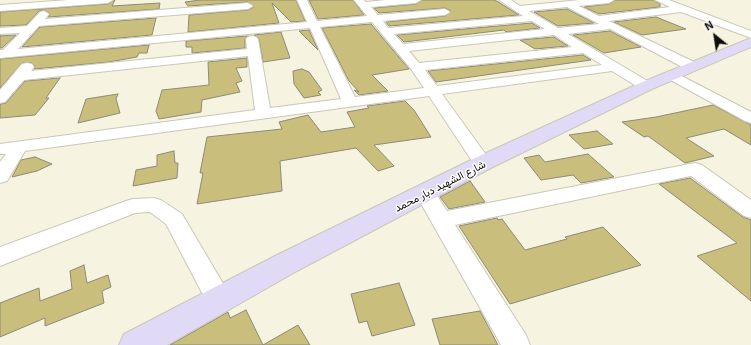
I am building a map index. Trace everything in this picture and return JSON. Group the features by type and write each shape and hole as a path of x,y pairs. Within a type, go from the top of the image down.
{"street":[{"path":"0,7 72,0"},
{"path":"3,54 56,2 108,0"},
{"path":"302,0 350,103"},
{"path":"361,2 416,0"},
{"path":"432,0 524,80"},
{"path":"504,0 646,86"},
{"path":"518,9 573,2 609,0"},
{"path":"660,0 751,35"},
{"path":"361,2 416,67 483,163"},
{"path":"573,2 596,19 610,26 681,71 751,118"},
{"path":"0,31 32,26 247,3 263,115"},
{"path":"596,19 683,9"},
{"path":"3,54 445,12"},
{"path":"387,31 534,18"},
{"path":"400,48 610,26"},
{"name":"شارع الشهيد دبار محمد","path":"136,345 287,263 483,163 646,86 751,42"},
{"path":"416,67 584,49"},
{"path":"0,99 41,50"},
{"path":"20,76 253,52"},
{"path":"0,149 614,68"},
{"path":"0,177 19,147"},
{"path":"440,220 695,169 751,210"},
{"path":"425,193 516,345"},
{"path":"0,257 133,206 154,205 174,219 219,300"}],"building":[{"path":"114,0 112,6 160,3 159,9 48,17 50,14 44,10 39,11 26,25 0,26 0,12 108,4"},
{"path":"200,0 296,0 305,21 291,22 272,3 279,23 188,32 189,15 248,10 254,7 248,2 188,6 185,2"},
{"path":"309,0 353,0 364,15 318,19"},
{"path":"422,0 495,0 519,15 389,26 386,22 445,16 451,11 445,8 379,13 374,8 416,4"},
{"path":"615,0 654,0 660,4 660,7 599,14 584,7 609,4"},
{"path":"567,9 594,23 558,26 534,12"},
{"path":"656,17 686,29 642,35 614,22"},
{"path":"156,18 152,35 22,47 40,27"},
{"path":"532,23 540,28 506,32 504,30 404,42 397,35"},
{"path":"371,24 409,69 372,75 388,91 359,95 354,90 359,92 349,81 322,28"},
{"path":"309,30 318,50 299,31"},
{"path":"610,31 641,47 604,53 573,35"},
{"path":"281,32 290,58 263,62 259,39 254,35"},
{"path":"16,35 2,48 0,48 0,36"},
{"path":"248,36 245,39 245,48 192,53 192,47 186,47 186,41"},
{"path":"554,37 568,46 535,49 520,40"},
{"path":"149,45 147,53 139,53 137,57 109,62 34,69 35,66 32,63 22,63 0,88 0,59"},
{"path":"583,55 591,60 436,82 428,71"},
{"path":"247,58 247,67 236,68 242,81 236,83 240,92 202,100 201,112 159,119 156,111 162,90 209,85 208,62"},
{"path":"302,69 309,72 322,90 318,92 321,95 304,98 294,84 293,71"},
{"path":"60,78 46,98 49,98 35,115 0,118 0,104 6,103 25,81"},
{"path":"118,94 116,99 120,113 78,123 86,99"},
{"path":"405,101 414,110 431,137 374,145 394,166 378,171 356,148 280,161 282,191 197,204 203,173 200,173 207,137 282,129 279,122 308,115 321,132 355,127 347,112 369,108 367,106"},
{"path":"713,105 751,125 751,145 724,129 686,138 714,156 685,163 648,136 644,137 622,122 656,117"},
{"path":"597,131 613,144 584,149 569,135"},
{"path":"174,151 175,163 178,163 177,178 133,186 136,170 157,166 157,155"},
{"path":"588,154 614,177 581,183 573,175 541,180 524,158 539,155 545,162"},
{"path":"35,157 52,164 37,171 12,177 21,160"},
{"path":"690,178 743,217 751,220 751,301 697,256 737,243 659,184"},
{"path":"470,181 485,202 449,209 440,197"},
{"path":"497,218 498,220 502,219 525,250 567,239 565,237 603,227 641,265 510,304 459,226"},
{"path":"84,265 87,283 108,275 111,287 102,291 104,303 45,326 45,318 0,337 0,303 39,288 40,301 72,289 70,271"},
{"path":"399,283 415,325 372,336 367,321 359,323 351,294"},
{"path":"246,310 263,345 170,345 228,312 230,318"},
{"path":"480,311 498,345 440,345 432,319"},
{"path":"298,325 310,345 263,345"}]}
